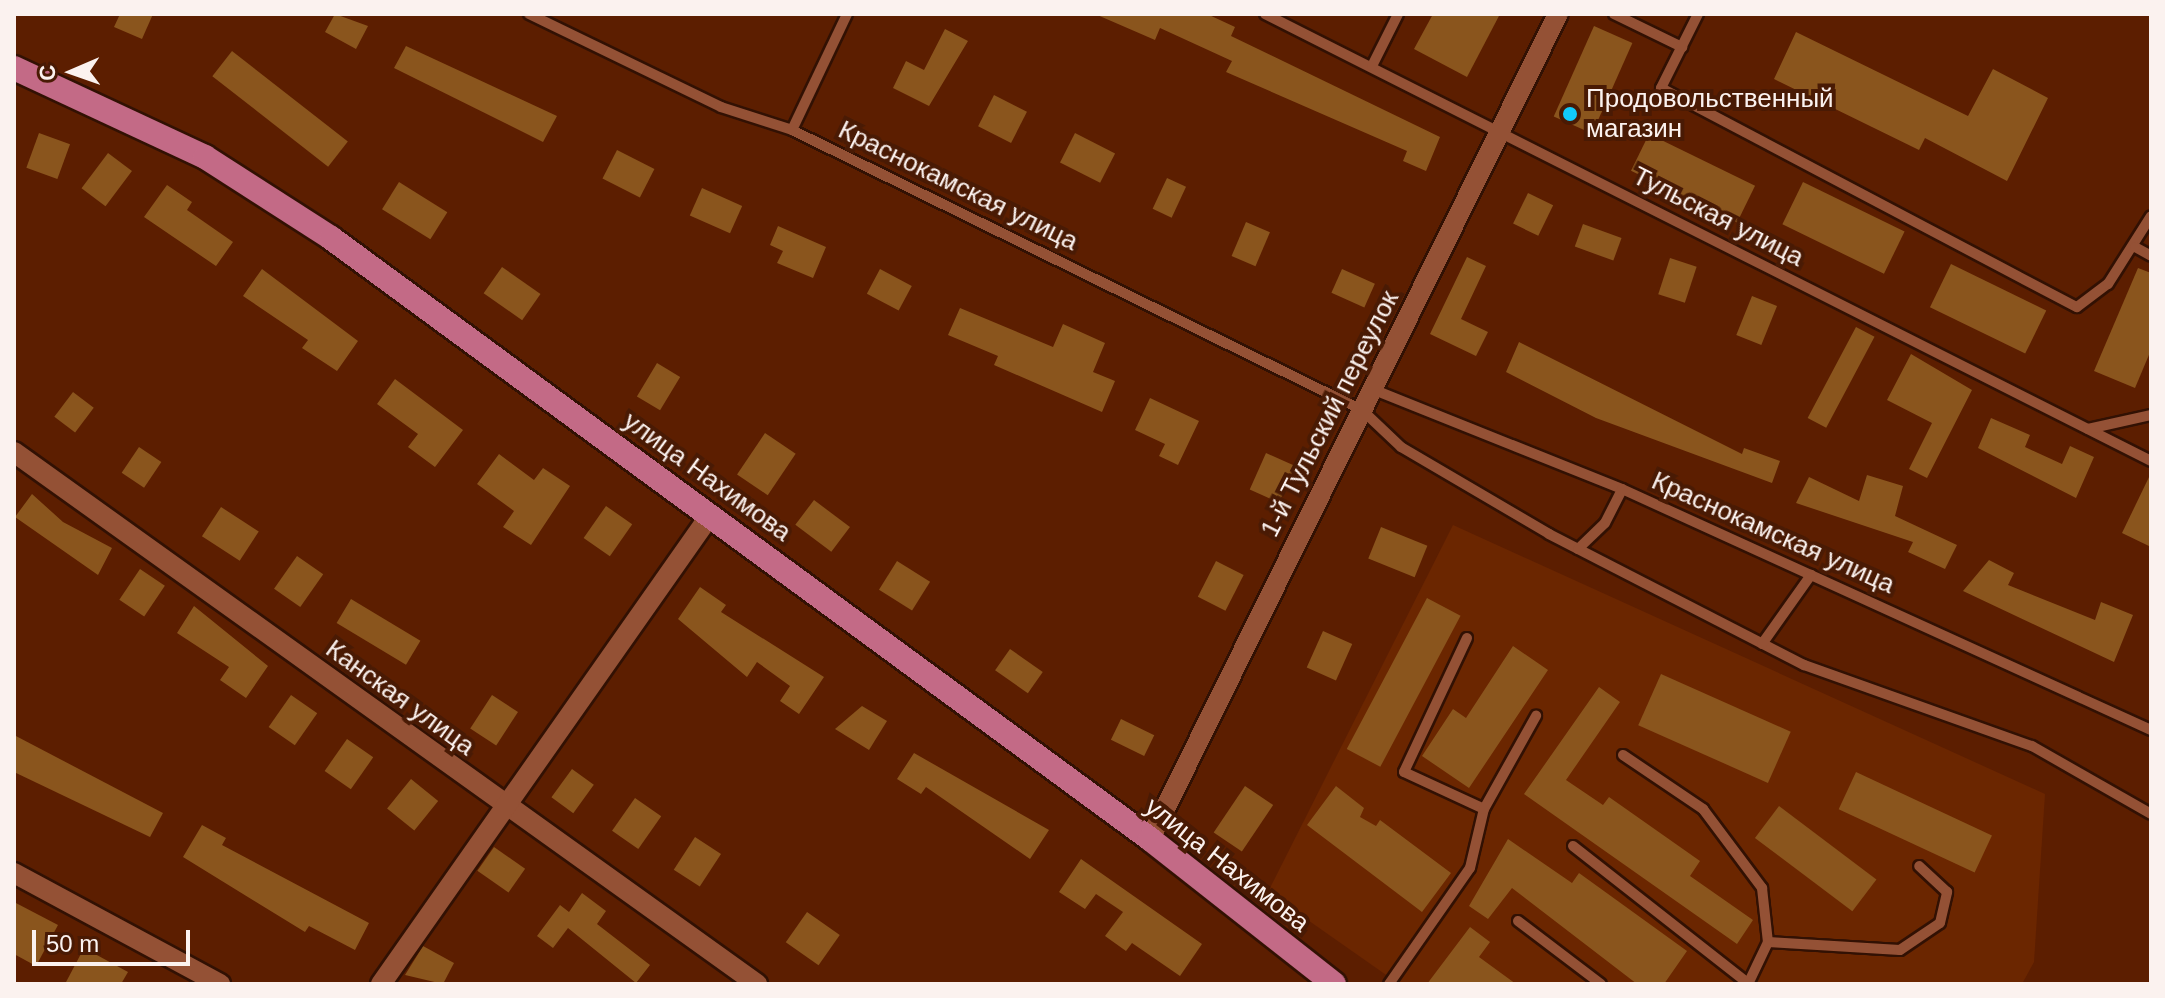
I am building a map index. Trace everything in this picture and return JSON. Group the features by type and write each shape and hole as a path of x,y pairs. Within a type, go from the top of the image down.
{"main road":[{"name":"улица Нахимова","path":"14,68 217,165 331,238 1150,839 1326,981"}],"street":[{"name":"1-й Тульский переулок","path":"1150,839 1558,14"},
{"name":"Канская улица","path":"14,452 507,808 757,984"},
{"path":"381,984 711,514"},
{"path":"14,873 220,984"}],"lane":[{"name":"Краснокамская улица","path":"529,14 721,107 792,130 1362,410 1401,447 1578,549 1762,644 2032,746 2151,814"},
{"path":"792,130 847,14"},
{"name":"Тульская улица","path":"1265,14 2151,461"},
{"path":"1372,66 1398,14"},
{"path":"1614,14 1682,47"},
{"path":"1698,14 1661,88 2077,307 2135,247 2151,216"},
{"path":"2135,247 2151,256"},
{"name":"Краснокамская улица","path":"1372,389 1622,489 2151,730"},
{"path":"2088,429 2151,415"},
{"path":"1578,549 1605,523 1622,489"},
{"path":"1762,644 1811,575"},
{"path":"1467,638 1404,772 1484,809"},
{"path":"1389,984 1470,868 1484,809 1536,716"},
{"path":"1573,846 1748,984 1768,942 1762,888 1703,809 1623,755"},
{"path":"1768,942 1900,950 1940,923 1947,892 1919,866"},
{"path":"1518,921 1601,984"}],"shaded area":[{"path":"1453,525 2045,794 2034,962 2022,984 1399,984 1268,892"}],"building":[{"path":"120,14 153,14 142,39 114,27"},
{"path":"335,14 368,26 356,49 325,32"},
{"path":"1095,14 1207,14 1235,27 1231,36 1440,137 1426,171 1403,161 1407,151 1226,72 1232,61 1160,28 1155,40"},
{"path":"1433,14 1500,14 1467,77 1414,49"},
{"path":"1594,26 1632,43 1592,134 1554,116"},
{"path":"945,29 968,41 929,106 893,88 906,61 924,70"},
{"path":"1796,32 1968,116 1993,69 2048,98 2007,181 1925,138 1919,150 1774,79"},
{"path":"406,46 557,116 543,142 394,68"},
{"path":"232,51 348,142 328,167 212,76"},
{"path":"994,95 1027,112 1011,143 978,126"},
{"path":"39,133 70,144 57,179 26,168"},
{"path":"1075,133 1115,153 1100,183 1060,162"},
{"path":"1649,134 1755,186 1737,223 1631,171"},
{"path":"617,150 654,169 640,198 602,179"},
{"path":"108,153 132,171 105,206 82,188"},
{"path":"1167,178 1186,187 1172,218 1153,209"},
{"path":"399,182 447,212 430,239 382,209"},
{"path":"1803,182 1905,232 1884,274 1782,224"},
{"path":"167,185 192,202 187,210 233,242 216,266 144,217"},
{"path":"702,188 742,206 730,233 690,215"},
{"path":"1528,193 1553,205 1538,236 1513,224"},
{"path":"1246,222 1270,232 1255,266 1232,256"},
{"path":"1583,224 1622,238 1613,261 1575,247"},
{"path":"778,226 826,247 813,278 777,263 783,251 770,245"},
{"path":"1467,257 1486,266 1461,319 1488,332 1476,356 1430,334"},
{"path":"1670,258 1697,267 1685,303 1658,294"},
{"path":"1951,264 2046,310 2025,354 1930,307"},
{"path":"502,267 541,294 522,320 484,293"},
{"path":"2138,268 2151,273 2151,350 2135,388 2094,371"},
{"path":"262,269 358,341 337,371 302,348 308,340 243,296"},
{"path":"880,269 912,286 899,311 867,294"},
{"path":"1342,269 1375,284 1364,307 1331,293"},
{"path":"1752,296 1777,306 1761,345 1736,335"},
{"path":"960,308 1053,347 1063,324 1105,343 1093,372 1115,381 1102,412 994,365 998,356 948,335"},
{"path":"1856,327 1875,337 1826,428 1808,418"},
{"path":"1519,342 1742,454 1744,448 1780,461 1772,483 1596,418 1506,372"},
{"path":"1911,354 1972,390 1927,478 1909,469 1932,423 1887,400"},
{"path":"657,363 680,377 660,410 637,396"},
{"path":"395,379 463,430 435,467 408,447 418,434 377,404"},
{"path":"73,392 94,408 75,432 54,417"},
{"path":"1150,398 1199,421 1178,465 1159,456 1165,444 1135,430"},
{"path":"1991,418 2030,435 2025,447 2062,464 2070,446 2094,457 2076,498 1978,448"},
{"path":"765,433 796,454 768,495 737,474"},
{"path":"139,447 161,462 144,488 122,473"},
{"path":"1266,453 1295,466 1279,503 1250,490"},
{"path":"499,454 534,480 543,468 570,486 531,545 503,527 514,511 477,484"},
{"path":"2151,473 2151,547 2122,533"},
{"path":"1867,475 1903,486 1895,516 1957,545 1945,569 1908,552 1913,542 1796,503 1809,477 1859,501"},
{"path":"32,494 63,522 112,548 98,575 15,517"},
{"path":"814,500 850,527 831,552 795,525"},
{"path":"606,506 632,524 610,556 584,538"},
{"path":"221,507 259,532 240,561 202,536"},
{"path":"1381,527 1427,546 1415,577 1368,559"},
{"path":"297,556 323,574 300,607 274,589"},
{"path":"1989,560 2014,573 2008,585 2095,620 2101,602 2133,615 2114,662 1963,591"},
{"path":"897,561 930,582 912,611 879,590"},
{"path":"1216,561 1244,575 1225,611 1198,597"},
{"path":"140,569 165,586 144,616 119,600"},
{"path":"700,587 726,605 721,612 824,677 799,714 780,701 790,686 757,662 747,677 678,619"},
{"path":"1427,598 1461,616 1380,767 1347,749"},
{"path":"351,599 420,641 406,665 337,623"},
{"path":"194,606 268,666 246,698 220,680 229,667 177,633"},
{"path":"1323,631 1352,644 1336,681 1307,668"},
{"path":"1513,646 1548,670 1469,788 1422,756 1453,709 1466,718"},
{"path":"1010,649 1043,672 1028,693 995,670"},
{"path":"1661,674 1791,732 1768,783 1638,725"},
{"path":"1599,687 1620,702 1566,780 1603,805 1609,797 1700,861 1690,876 1753,920 1737,944 1524,794"},
{"path":"291,695 317,713 295,745 269,727"},
{"path":"492,695 518,712 496,745 470,729"},
{"path":"862,706 887,721 869,750 835,729"},
{"path":"1121,719 1154,735 1144,756 1111,740"},
{"path":"14,735 163,813 150,837 14,772"},
{"path":"347,739 373,757 351,789 325,771"},
{"path":"914,753 1049,830 1030,859 926,787 921,794 897,779"},
{"path":"572,769 594,785 573,813 551,797"},
{"path":"1856,772 1992,835 1975,873 1839,809"},
{"path":"411,779 438,801 414,831 387,809"},
{"path":"1245,786 1273,805 1242,851 1214,832"},
{"path":"1336,786 1364,808 1360,817 1376,826 1380,820 1451,873 1422,912 1307,825"},
{"path":"635,798 661,816 638,849 612,831"},
{"path":"1779,806 1876,879 1852,911 1755,838"},
{"path":"202,825 226,838 222,845 369,923 355,950 309,926 305,932 183,857"},
{"path":"695,837 721,854 700,887 674,870"},
{"path":"1508,839 1572,883 1579,873 1687,951 1664,984 1637,984 1512,888 1488,919 1469,906"},
{"path":"494,847 525,869 508,893 477,871"},
{"path":"1081,859 1202,944 1180,976 1132,943 1126,951 1105,936 1123,912 1096,894 1085,909 1059,892"},
{"path":"582,893 606,911 597,924 650,965 636,983 568,928 553,948 537,936 560,905 569,912"},
{"path":"14,902 58,925 36,966 14,954"},
{"path":"807,912 840,935 819,965 786,942"},
{"path":"1470,927 1490,942 1479,957 1516,984 1427,984"},
{"path":"423,946 454,963 443,984 405,975"},
{"path":"84,948 128,972 121,984 65,984"}],"place":[{"name":"Продовольственный магазин","path":"1570,114"}]}
